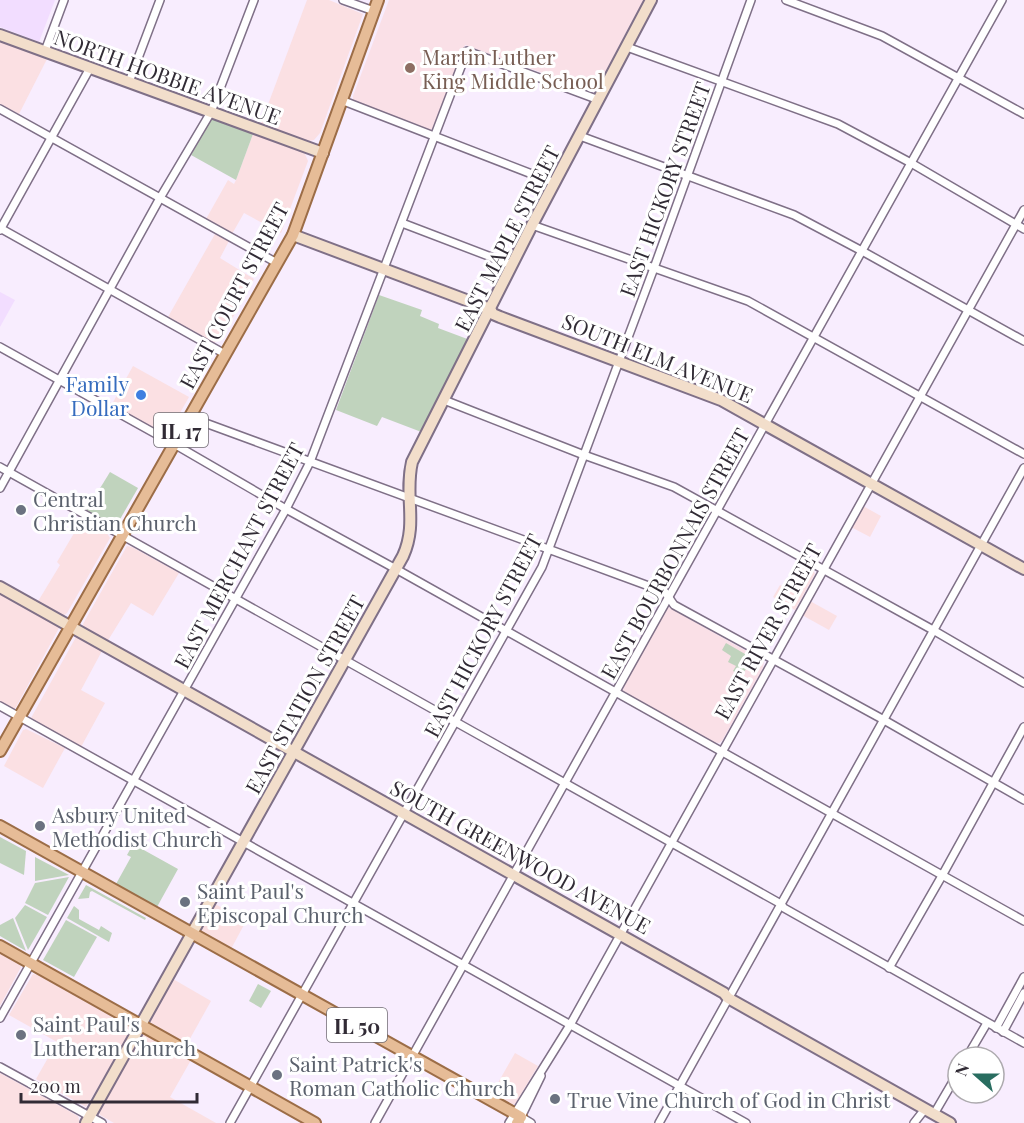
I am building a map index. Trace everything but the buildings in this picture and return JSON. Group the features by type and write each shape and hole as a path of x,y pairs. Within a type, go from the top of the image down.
{"main road":[{"name":"EAST COURT STREET","path":"0,751 293,235 378,0"},
{"name":"IL 50","path":"0,826 412,1057 519,1120"},
{"path":"0,946 315,1123"}],"street":[{"path":"45,51 64,0"},
{"path":"129,82 160,0"},
{"path":"0,488 160,198 211,112 254,0"},
{"path":"343,0 374,11"},
{"name":"EAST MAPLE STREET","path":"409,498 412,462 532,225 651,0"},
{"name":"EAST HICKORY STREET","path":"230,1123 542,567 751,0"},
{"path":"786,0 882,36 1024,114"},
{"name":"EAST BOURBONNAIS STREET","path":"375,1123 1002,0"},
{"name":"NORTH HOBBIE AVENUE","path":"0,34 323,153"},
{"path":"627,47 838,124 911,163 1024,229"},
{"name":"EAST MERCHANT STREET","path":"0,1018 310,462 467,51 599,100"},
{"path":"90,68 0,229 225,354"},
{"path":"341,100 555,183"},
{"path":"0,109 277,263"},
{"path":"580,136 794,215 862,250 1024,342"},
{"name":"EAST RIVER STREET","path":"519,1120 543,1071 1024,210"},
{"path":"402,223 512,266"},
{"path":"532,225 748,301 919,398 1024,454"},
{"name":"SOUTH ELM AVENUE","path":"293,235 490,309 493,314 500,317 722,400 1024,569"},
{"path":"0,347 285,509 1024,921"},
{"path":"444,400 584,455 674,487 1024,683"},
{"path":"189,417 665,592 675,605 1024,800"},
{"path":"0,467 671,842 781,904 783,908 1024,1043"},
{"path":"659,1123 1024,468"},
{"name":"EAST STATION STREET","path":"88,1120 408,546 412,515 409,498"},
{"name":"SOUTH GREENWOOD AVENUE","path":"0,587 514,874 950,1123"},
{"path":"0,706 746,1123"},
{"path":"889,968 1024,727"},
{"path":"999,1030 1024,978"},
{"path":"999,1030 1024,993"},
{"path":"974,1045 987,1023"},
{"path":"0,1067 88,1120 102,1123"},
{"path":"914,1123 930,1112 946,1090"}],"shaded area":[{"path":"0,0 55,0 39,42 0,27"},
{"path":"307,0 329,0 363,14 320,133 314,140 309,141 260,126"},
{"name":"Martin Luther King Middle School","path":"389,0 646,0 637,18 633,19 595,92 465,45 432,129 428,130 353,101"},
{"path":"0,41 47,59 19,114 0,104"},
{"path":"253,134 300,151 305,154 308,161 281,233 244,213 232,234 206,219 228,180 234,184"},
{"path":"215,234 229,241 220,258 254,279 221,339 214,343 168,317"},
{"path":"0,292 15,300 0,327"},
{"path":"133,366 189,397 168,434 163,434 111,406"},
{"path":"863,506 881,516 870,537 851,527"},
{"path":"83,518 105,530 110,538 67,613 63,616 37,603 60,565 57,562"},
{"path":"127,546 179,573 153,616 131,603 107,642 84,629 83,624"},
{"path":"802,563 813,569 815,574 795,610 773,597 780,585 787,589"},
{"path":"0,592 56,624 59,628 14,709 0,702"},
{"path":"810,601 837,616 829,630 802,615"},
{"path":"668,607 764,661 763,668 719,743 712,742 623,691"},
{"path":"76,637 103,649 81,690 105,703 81,747 31,718"},
{"path":"26,729 65,748 43,788 4,766 23,730"},
{"path":"215,904 246,921 231,949 201,931"},
{"path":"0,953 21,967 0,1006"},
{"path":"33,974 39,975 131,1028 130,1034 86,1107 36,1079 57,1042 9,1015"},
{"path":"173,979 211,1001 187,1044 150,1021"},
{"path":"143,1034 191,1060 170,1097 216,1123 114,1123 100,1115 99,1110"},
{"path":"515,1053 538,1066 515,1104 511,1106 491,1095"},
{"path":"0,1073 78,1116 80,1123 0,1123"}],"green space":[{"path":"213,119 253,134 236,180 191,155 210,120"},
{"path":"379,295 422,310 420,316 439,324 438,328 470,340 424,433 382,417 377,426 336,410"},
{"path":"110,472 138,488 119,521 114,525 86,511"},
{"path":"726,643 752,658 742,676 733,671 736,666 728,662 731,656 722,650"},
{"path":"0,837 26,851 24,875 0,863"},
{"path":"133,844 178,869 157,907 116,884 131,857 127,855"},
{"path":"35,857 69,875 35,881"},
{"path":"69,877 48,915 25,903 35,883"},
{"path":"86,885 146,918 145,920 92,891 89,898 78,899"},
{"path":"25,905 47,917 28,950 15,918"},
{"path":"74,906 79,910 79,919 99,930 101,926 112,933 109,942 67,918"},
{"path":"13,918 26,951 0,936 0,925"},
{"path":"66,920 97,937 74,977 43,960"},
{"path":"258,984 271,991 261,1008 249,1001"}],"place":[{"name":"Martin Luther King Middle School","path":"410,68"},
{"name":"Family Dollar","path":"141,395"},
{"name":"Central Christian Church","path":"21,510"},
{"name":"Asbury United Methodist Church","path":"40,826"},
{"name":"Saint Paul's Episcopal Church","path":"185,902"},
{"name":"Saint Paul's Lutheran Church","path":"21,1035"},
{"name":"Saint Patrick's Roman Catholic Church","path":"277,1075"},
{"name":"True Vine Church of God in Christ","path":"555,1099"}]}
